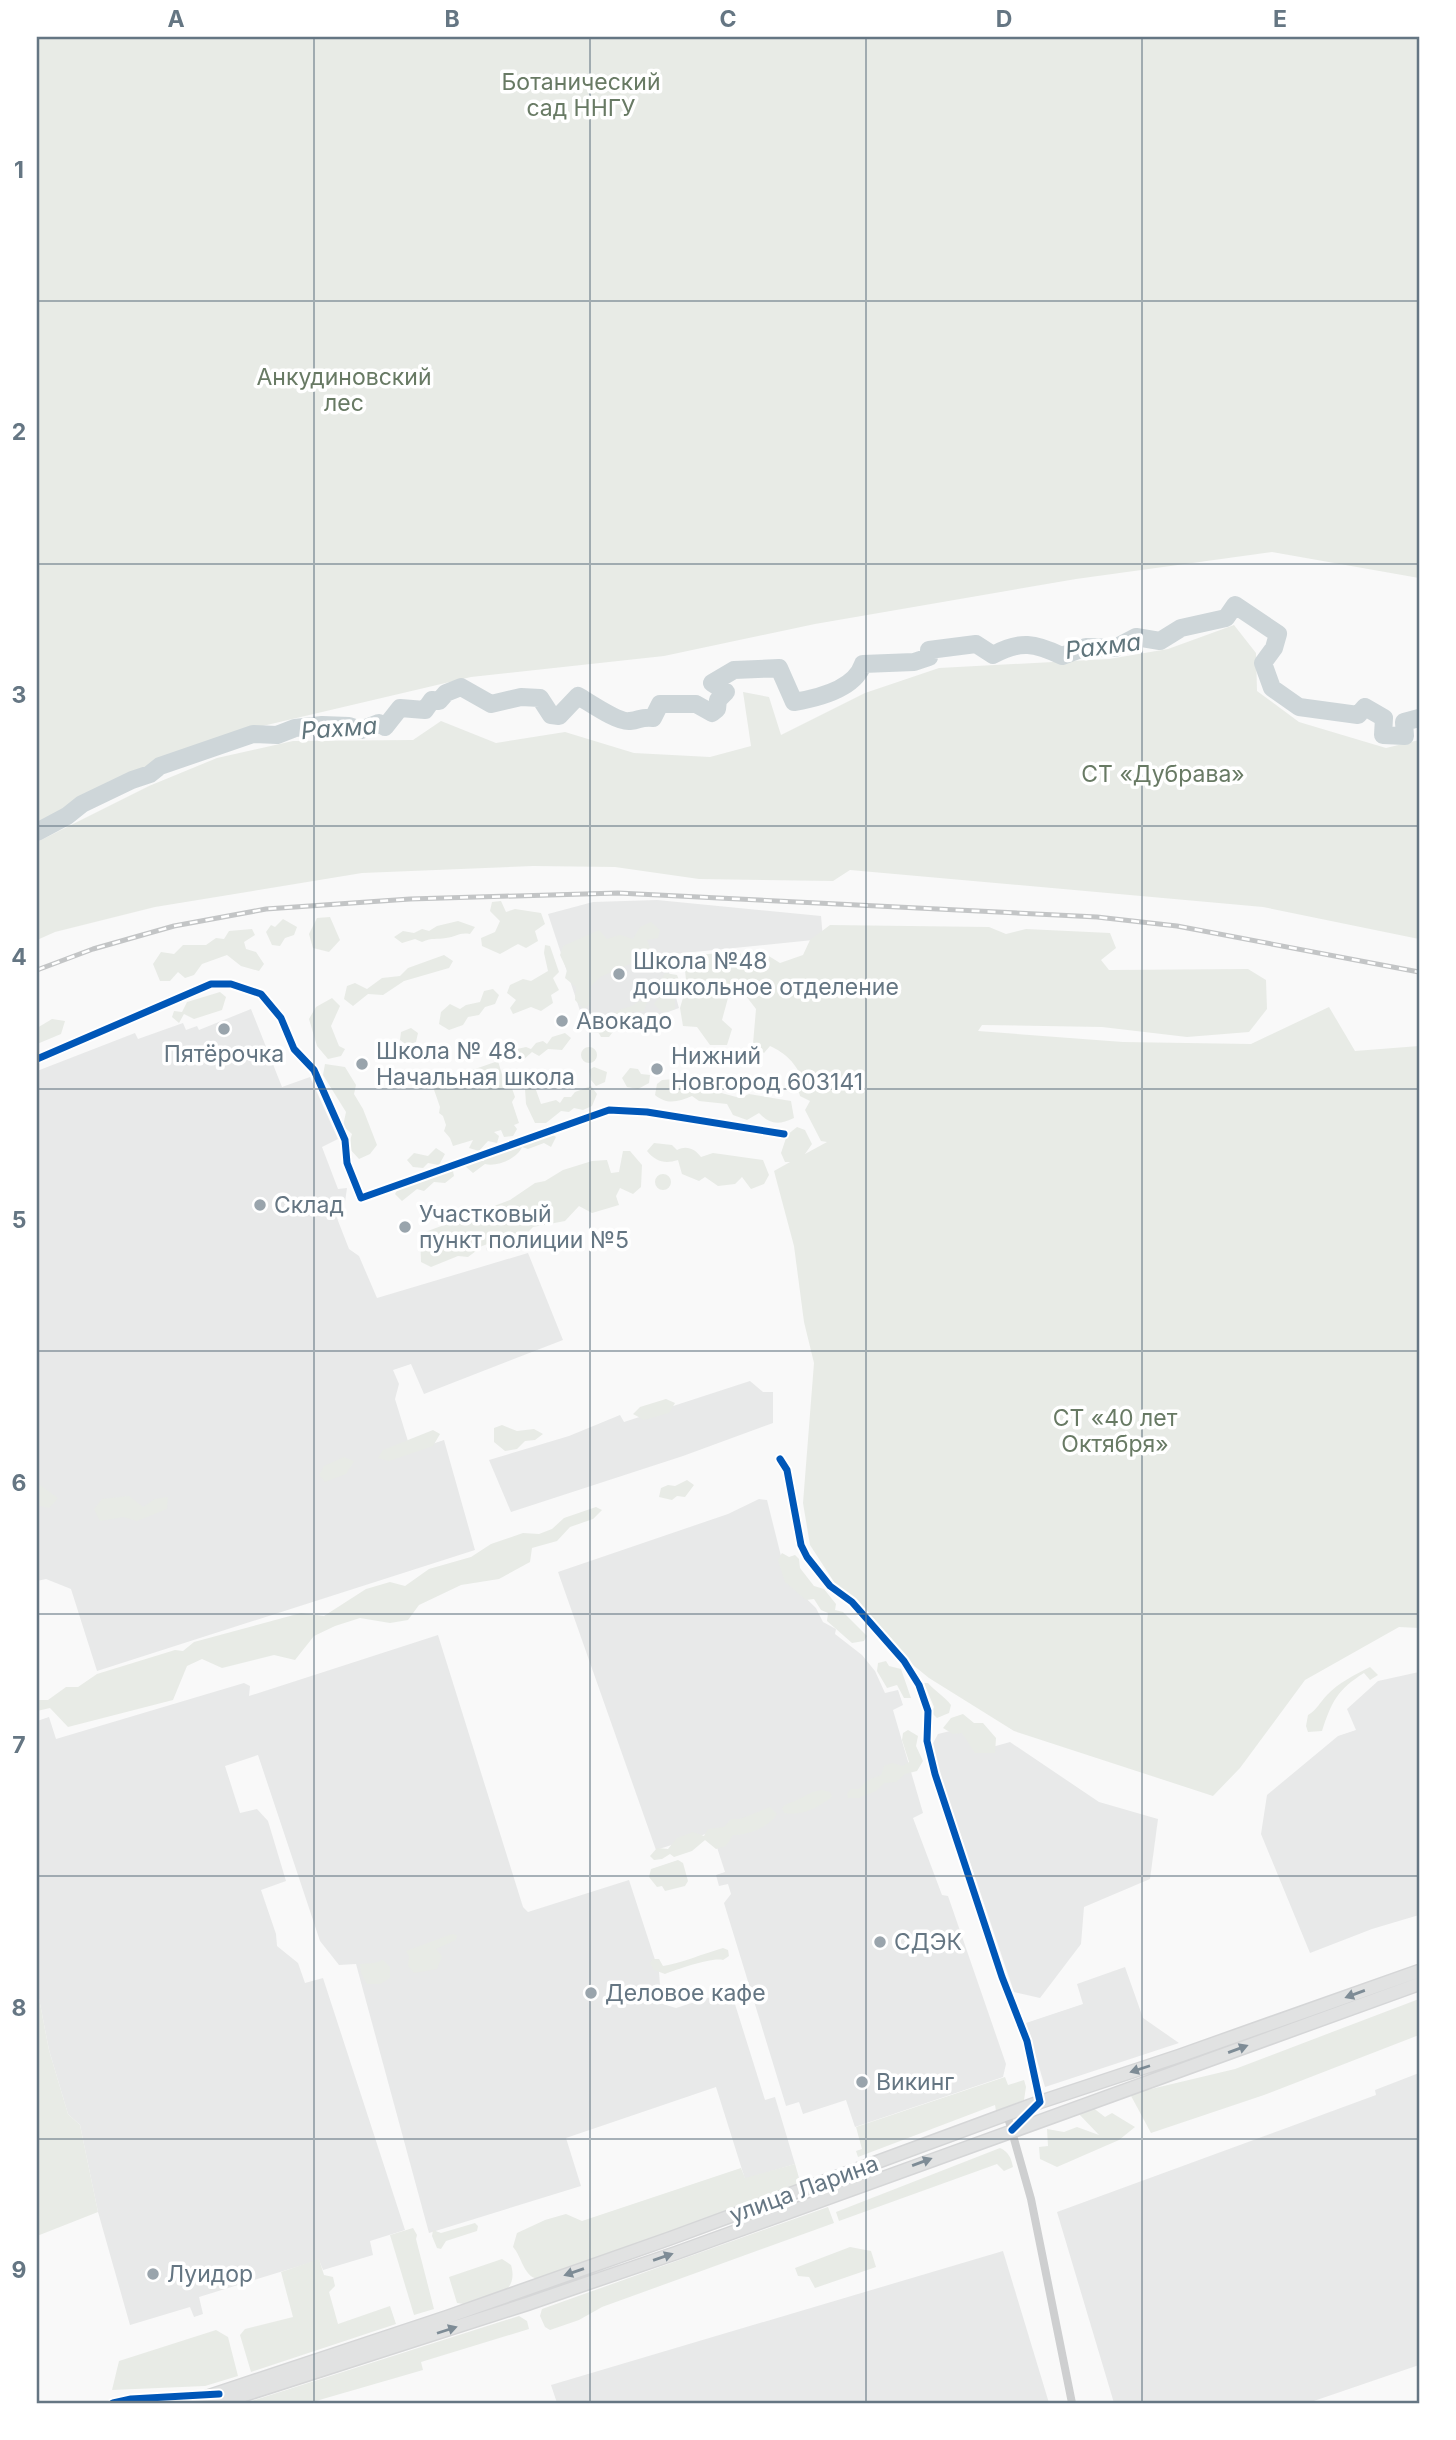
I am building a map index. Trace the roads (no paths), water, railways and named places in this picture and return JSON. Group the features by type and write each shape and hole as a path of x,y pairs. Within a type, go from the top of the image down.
{"main road":[{"name":"улица Ларина","path":"219,2399 671,2238 1040,2102 1419,1971"},
{"name":"улица Ларина","path":"188,2403 219,2399 552,2296 1419,1984"}],"street":[{"path":"37,1059 148,1010 219,983 261,994 281,1018 294,1049 314,1070 345,1140 347,1163 361,1198 609,1110 647,1112 784,1135"},
{"path":"780,1459 787,1470 801,1545 807,1557 830,1586 852,1602 905,1661 925,1699 928,1711 928,1741 935,1773 1002,1977 1027,2041 1040,2102 1012,2130"},
{"path":"1007,2114 1031,2199 1072,2403"},
{"path":"113,2403 131,2399 219,2399"}],"waterway":[{"name":"Рахма","path":"37,832 67,816 82,804 150,774 160,766 253,734 277,735 295,728 322,725 349,726 361,730 379,723 385,727 400,708 425,710 432,700 439,701 446,693 461,687 491,704 521,697 540,698 551,715 559,716 578,696 611,716 625,721 653,718 660,704 696,704 712,713 717,709 718,700 726,692 712,683 734,670 779,668 794,702 824,695 844,686 859,673 863,664 914,662 929,657 929,650 976,644 993,655 1011,647 1028,645 1062,656 1086,647 1115,648 1136,637 1160,641 1181,628 1226,618 1235,605 1278,634 1274,648 1263,663 1272,688 1299,707 1358,715 1365,707 1384,718 1383,735 1405,736 1404,722 1419,718"}],"railway":[{"path":"37,970 93,949 174,926 266,909 410,899 618,893 1097,917 1177,926 1419,972"}],"place":[{"name":"Школа №48 дошкольное отделение","path":"619,974"},
{"name":"Авокадо","path":"562,1021"},
{"name":"Пятёрочка","path":"224,1029"},
{"name":"Школа № 48. Начальная школа","path":"362,1064"},
{"name":"Нижний Новгород 603141","path":"657,1069"},
{"name":"Склад","path":"260,1205"},
{"name":"Участковый пункт полиции №5","path":"405,1227"},
{"name":"СДЭК","path":"880,1942"},
{"name":"Деловое кафе","path":"591,1993"},
{"name":"Викинг","path":"862,2082"},
{"name":"Луидор","path":"153,2274"}],"park label":[{"name":"Ботанический сад ННГУ","path":"581,95"},
{"name":"Анкудиновский лес","path":"344,390"},
{"name":"СТ «Дубрава»","path":"1163,774"},
{"name":"СТ «40 лет Октября»","path":"1115,1431"}]}
